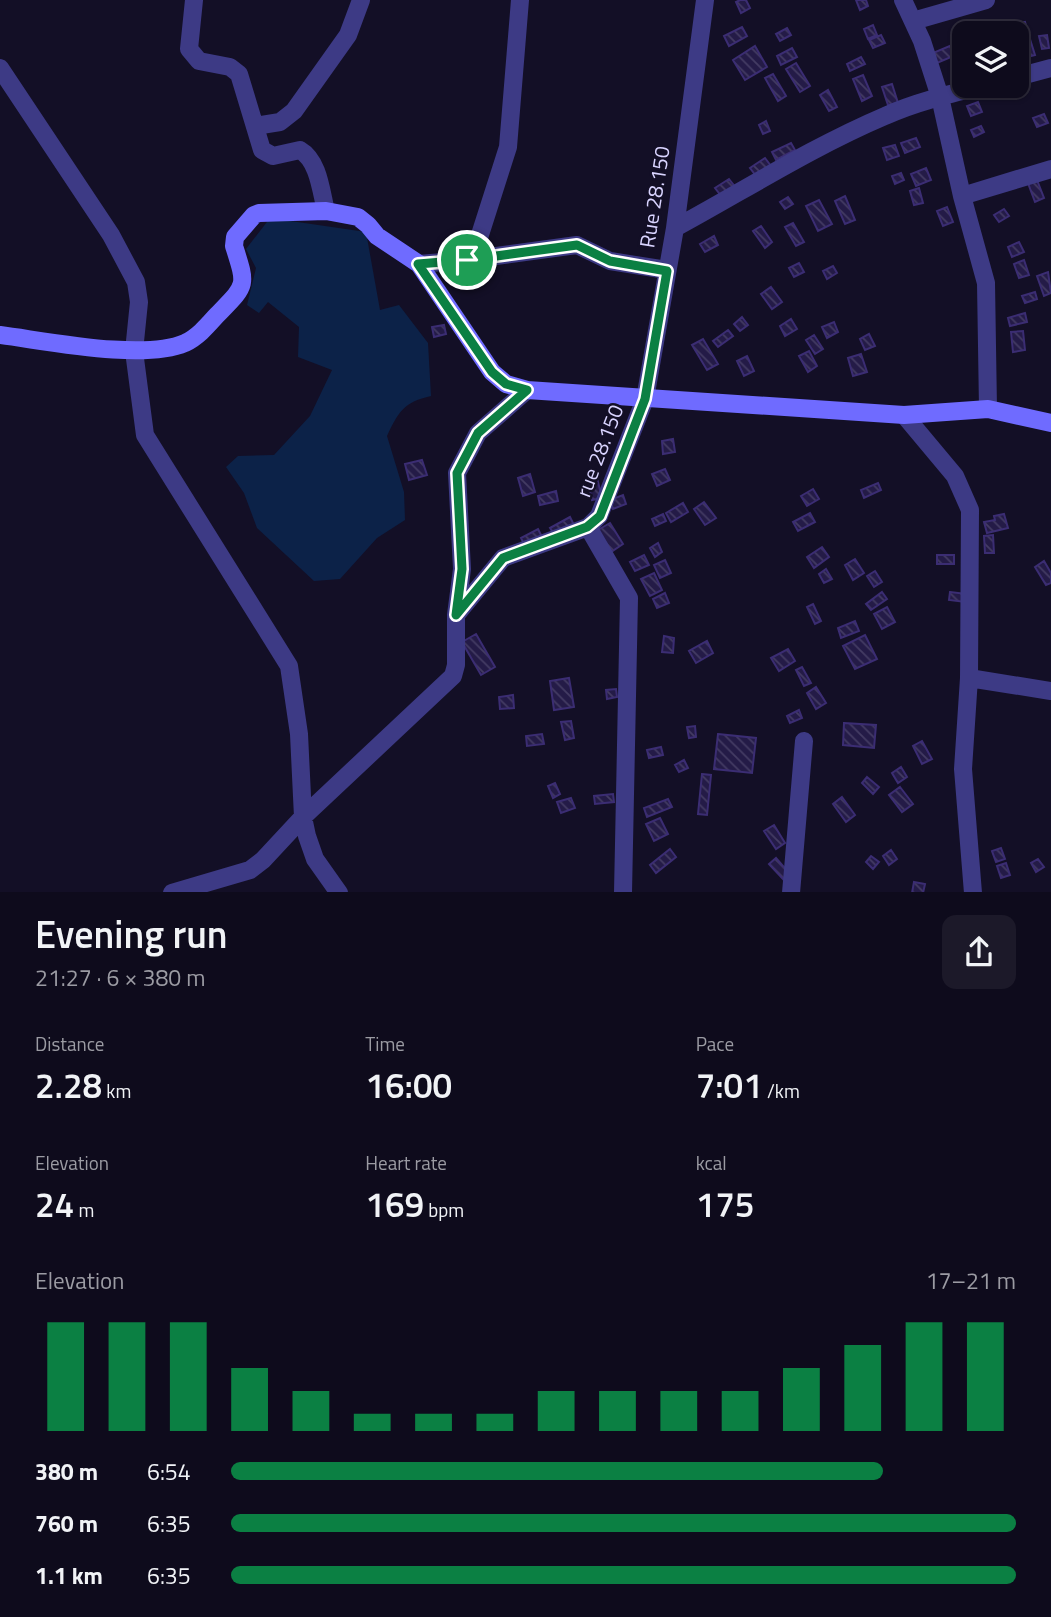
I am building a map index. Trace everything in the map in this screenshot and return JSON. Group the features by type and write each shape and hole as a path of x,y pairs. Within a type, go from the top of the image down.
{"street":[{"path":"194,0 189,48 199,61 230,67 239,74 262,150 273,156 300,150 307,155 314,164 326,211"},
{"path":"255,126 280,122 294,111 348,35 361,0"},
{"path":"467,260 478,241 508,147 520,0"},
{"name":"Rue 28.150","path":"645,399 676,228 705,0"},
{"path":"903,0 940,97 962,196 986,283 988,409"},
{"path":"913,21 986,0"},
{"path":"0,68 110,235 136,282 139,302 134,351 145,435 289,666 299,734 303,817 315,859 339,892"},
{"path":"1029,74 1051,68"},
{"path":"676,228 808,152 887,115 952,94"},
{"path":"962,196 1051,169"},
{"path":"0,335 134,351 157,350 184,343 198,335 239,292 244,277 234,241 254,215 266,212 326,211 358,217 377,236 418,264 492,372 506,384 527,390 645,399"},
{"path":"418,264 577,245 610,261 667,271"},
{"path":"172,892 250,870 264,860 303,817 453,676 456,665 456,615 462,569 457,473 478,433 527,390"},
{"name":"rue 28.150","path":"456,615 503,558 587,527 600,516 645,399 904,415 988,409 1051,423"},
{"path":"904,415 955,476 970,510 969,678 963,769 973,892"},
{"path":"587,527 629,598 623,892"},
{"path":"969,678 1051,691"},
{"path":"791,892 804,741"}],"water":[{"path":"270,218 366,232 380,310 399,305 428,343 431,396 414,401 403,409 387,436 404,492 405,520 377,538 340,579 314,581 257,528 244,493 226,467 238,456 274,455 310,416 332,370 298,357 299,327 268,302 259,313 247,305 256,268 246,249"}],"building":[{"path":"746,0 750,8 741,13 736,2"},
{"path":"856,0 866,0 868,6 860,10"},
{"path":"873,25 877,35 868,39 864,29"},
{"path":"742,27 747,36 729,46 724,36"},
{"path":"787,28 791,35 780,41 776,34"},
{"path":"881,35 885,43 873,48 869,40"},
{"path":"1047,35 1049,48 1042,49 1039,36"},
{"path":"1029,36 1035,55 1029,56"},
{"path":"952,45 952,57 937,63 933,53"},
{"path":"755,46 767,67 745,80 733,60"},
{"path":"792,48 797,57 781,65 777,56"},
{"path":"861,57 865,64 850,71 847,64"},
{"path":"796,63 810,86 800,92 786,69"},
{"path":"773,74 786,96 778,101 765,78"},
{"path":"863,75 872,96 862,101 853,79"},
{"path":"892,84 898,103 888,105 882,87"},
{"path":"828,90 837,107 829,111 820,95"},
{"path":"978,102 982,112 971,116 967,106"},
{"path":"1044,114 1048,123 1037,127 1033,118"},
{"path":"766,121 770,131 763,134 759,125"},
{"path":"981,126 984,132 974,137 971,130"},
{"path":"916,138 920,147 905,153 901,143"},
{"path":"791,143 795,150 776,160 772,152"},
{"path":"895,145 899,156 887,160 883,148"},
{"path":"765,158 771,166 756,176 750,168"},
{"path":"926,168 931,180 916,186 911,174"},
{"path":"901,173 904,180 895,184 892,176"},
{"path":"729,179 736,188 722,197 715,188"},
{"path":"1037,180 1044,198 1035,202 1028,183"},
{"path":"919,188 923,203 914,205 910,191"},
{"path":"845,196 855,220 845,224 835,201"},
{"path":"788,197 793,204 785,209 780,202"},
{"path":"819,200 832,224 818,231 806,206"},
{"path":"947,207 953,222 943,226 937,211"},
{"path":"1004,209 1009,216 999,222 994,215"},
{"path":"793,223 804,242 796,246 785,227"},
{"path":"761,226 772,242 765,248 753,231"},
{"path":"714,236 718,245 705,252 700,244"},
{"path":"1019,242 1024,252 1012,257 1008,247"},
{"path":"1024,260 1029,275 1019,278 1014,264"},
{"path":"799,263 804,272 794,277 789,268"},
{"path":"833,266 837,273 827,279 823,271"},
{"path":"1048,272 1051,293 1044,296 1037,276"},
{"path":"771,287 782,302 772,309 761,294"},
{"path":"1035,292 1037,299 1025,303 1022,296"},
{"path":"1025,313 1027,322 1010,326 1008,318"},
{"path":"742,317 748,325 740,331 734,324"},
{"path":"791,319 797,329 785,336 780,326"},
{"path":"834,322 838,332 827,338 822,327"},
{"path":"444,325 446,334 434,337 432,327"},
{"path":"728,330 733,336 718,347 713,341"},
{"path":"1023,331 1025,350 1013,352 1011,332"},
{"path":"869,334 875,346 865,350 860,339"},
{"path":"814,335 823,349 815,354 806,340"},
{"path":"703,339 718,364 707,370 692,345"},
{"path":"809,351 817,366 808,372 799,356"},
{"path":"861,354 867,372 853,376 848,358"},
{"path":"747,356 754,371 744,376 737,361"},
{"path":"673,439 675,452 663,454 662,441"},
{"path":"422,460 427,475 409,480 405,464"},
{"path":"665,469 670,480 657,486 652,474"},
{"path":"530,474 535,492 523,496 518,478"},
{"path":"597,478 602,498 592,500 588,481"},
{"path":"878,483 881,490 864,498 861,490"},
{"path":"813,489 819,499 807,506 801,496"},
{"path":"556,491 558,501 540,505 538,496"},
{"path":"623,495 626,504 613,509 610,500"},
{"path":"704,502 716,518 705,525 694,509"},
{"path":"683,503 688,512 671,522 666,513"},
{"path":"810,513 815,522 798,531 793,522"},
{"path":"663,514 666,521 655,526 652,519"},
{"path":"1004,514 1008,528 987,533 984,522 995,520 994,516"},
{"path":"570,517 575,527 556,538 550,528"},
{"path":"610,523 623,544 611,552 598,530"},
{"path":"538,529 543,539 526,548 521,538"},
{"path":"993,535 994,553 985,553 984,536"},
{"path":"658,543 662,552 655,557 650,548"},
{"path":"822,547 829,557 814,568 807,557"},
{"path":"644,555 649,565 635,571 630,562"},
{"path":"937,555 954,555 954,564 937,564"},
{"path":"855,559 864,573 853,580 845,565"},
{"path":"665,560 671,573 660,578 654,565"},
{"path":"1044,561 1051,573 1051,583 1046,585 1035,567"},
{"path":"826,569 832,579 824,583 819,574"},
{"path":"875,571 882,582 874,587 867,576"},
{"path":"654,573 662,590 650,596 641,579"},
{"path":"882,592 887,599 871,610 866,604"},
{"path":"950,592 967,594 965,602 949,600"},
{"path":"665,593 669,603 657,608 653,599"},
{"path":"813,604 821,621 815,624 807,607"},
{"path":"887,607 895,622 882,629 874,614"},
{"path":"855,621 859,631 841,638 838,628"},
{"path":"476,634 495,667 481,675 462,642"},
{"path":"865,635 877,659 855,669 843,646"},
{"path":"664,636 674,638 673,653 662,652"},
{"path":"707,641 713,653 696,663 689,651"},
{"path":"788,649 795,661 779,671 771,658"},
{"path":"802,667 811,683 804,686 796,670"},
{"path":"569,678 574,707 554,710 550,681"},
{"path":"816,687 826,703 816,709 807,693"},
{"path":"616,689 617,697 607,699 606,690"},
{"path":"513,695 514,708 500,709 499,697"},
{"path":"799,710 802,718 790,723 787,716"},
{"path":"571,721 574,738 565,740 561,722"},
{"path":"844,723 876,725 874,748 843,745"},
{"path":"695,726 696,737 689,738 687,727"},
{"path":"542,734 544,744 527,746 526,736"},
{"path":"718,734 756,738 752,773 714,769"},
{"path":"922,741 932,759 922,764 913,746"},
{"path":"661,747 663,755 649,758 647,750"},
{"path":"684,760 688,768 679,772 675,765"},
{"path":"901,767 907,777 898,783 892,773"},
{"path":"702,774 711,775 707,815 698,814"},
{"path":"867,777 879,787 873,794 862,783"},
{"path":"555,783 560,794 553,798 548,786"},
{"path":"900,787 913,804 902,812 889,795"},
{"path":"613,794 614,802 595,804 594,796"},
{"path":"842,797 855,815 846,822 833,804"},
{"path":"571,798 575,808 561,813 557,802"},
{"path":"668,799 672,807 647,817 644,808"},
{"path":"660,818 668,834 654,841 646,824"},
{"path":"774,825 785,843 776,849 764,831"},
{"path":"1001,848 1005,859 996,862 992,851"},
{"path":"670,849 676,857 656,873 650,865"},
{"path":"891,850 897,859 889,865 883,856"},
{"path":"871,856 879,862 873,869 866,862"},
{"path":"776,858 789,873 783,879 769,864"},
{"path":"1038,859 1044,867 1036,872 1031,863"},
{"path":"1006,863 1010,875 1001,878 997,866"},
{"path":"914,882 925,884 923,892 912,892"}],"route":[{"path":"577,245 610,261 667,271 645,399 600,516 587,527 503,558 456,615 462,569 457,473 478,433 527,390 506,384 492,372 418,264 467,260 577,245"}]}
